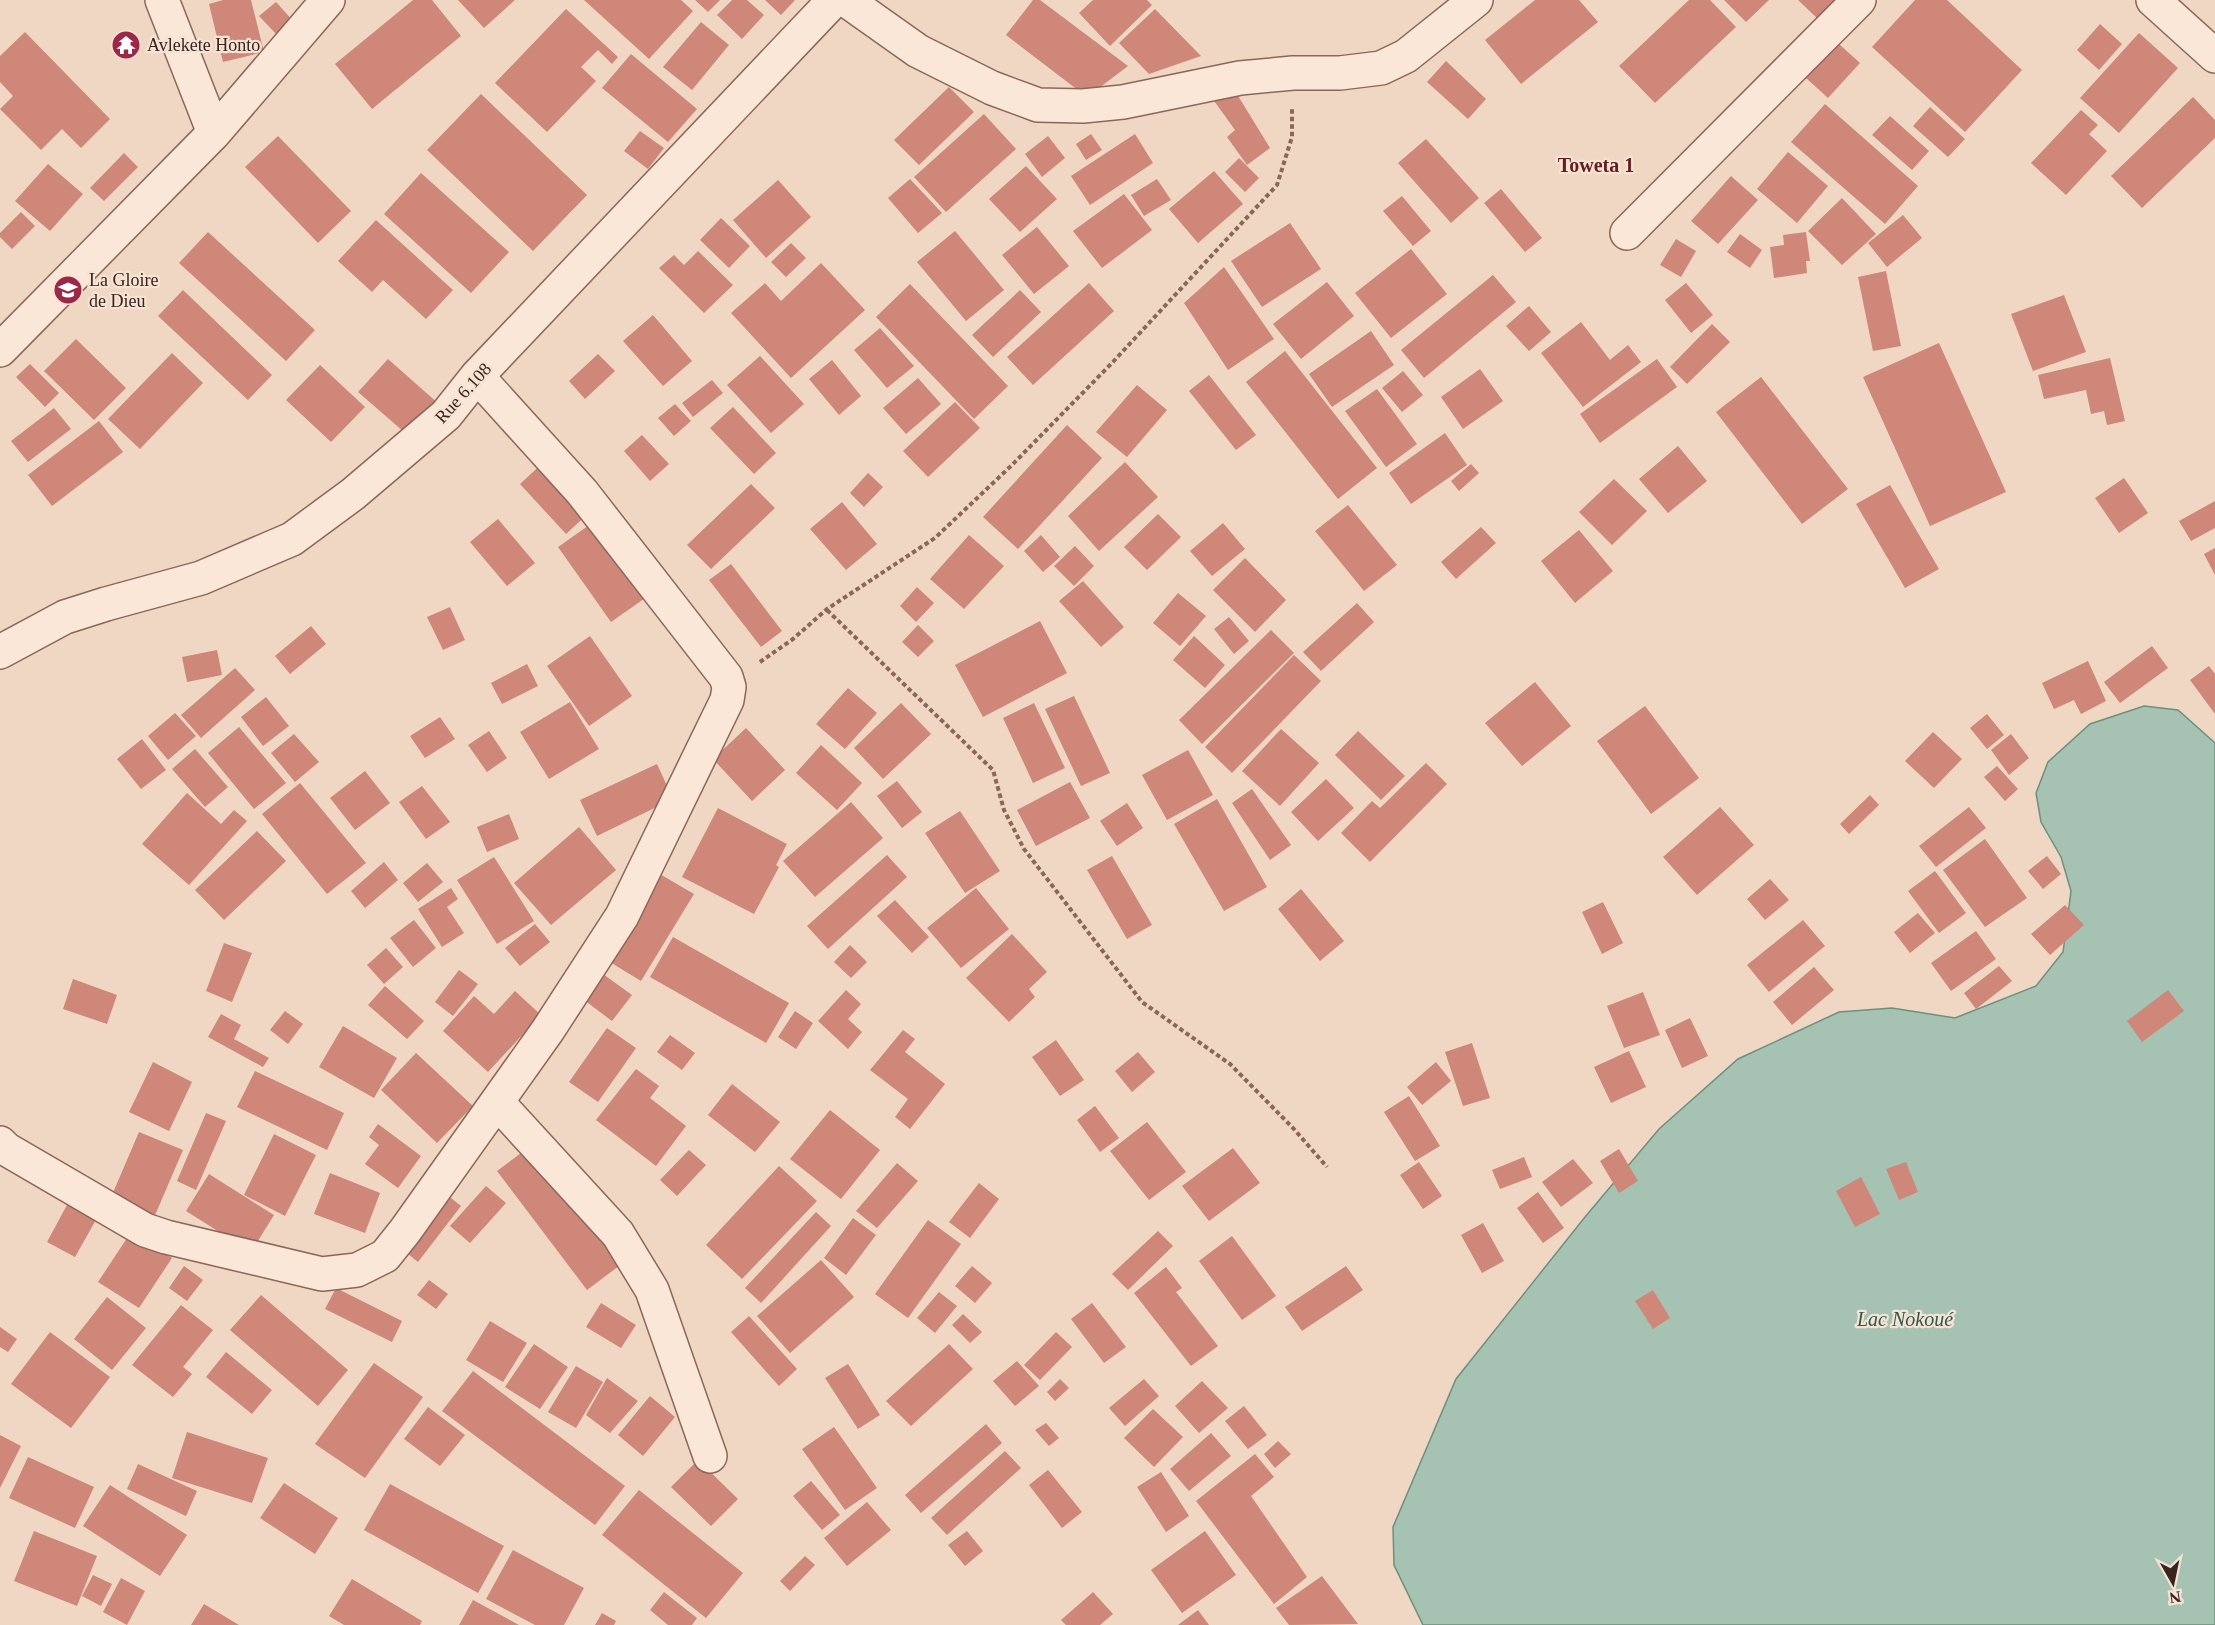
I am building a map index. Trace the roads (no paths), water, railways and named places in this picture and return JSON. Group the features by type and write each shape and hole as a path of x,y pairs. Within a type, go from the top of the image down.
{"street":[{"path":"162,0 214,133"},
{"path":"0,350 214,133 328,0"},
{"name":"Rue 6.108","path":"0,652 65,617 201,578 292,539 353,494 446,415 477,376 834,0"},
{"path":"846,0 918,51 992,88 1038,105 1083,106 1123,102 1240,78 1381,68 1406,56 1476,0"},
{"path":"1627,233 1859,0"},
{"path":"2154,0 2215,56"},
{"path":"0,1143 6,1149 145,1230 185,1243 322,1274 357,1270 385,1256 548,1030 622,916 727,700 729,687 726,677 582,492 477,376"},
{"path":"497,1102 618,1234 630,1252 652,1290 710,1456"}],"water":[{"name":"Lac Nokoué","path":"2144,706 2178,710 2215,743 2215,1625 1423,1625 1394,1565 1393,1527 1456,1379 1585,1217 1659,1129 1738,1059 1839,1012 1892,1008 1955,1018 2036,986 2063,952 2071,891 2061,857 2041,822 2036,793 2048,762 2090,724"}],"place":[{"name":"Avlekete Honto","path":"126,45"},
{"name":"La Gloire de Dieu","path":"68,290"}],"district":[{"name":"Toweta 1","path":"1596,165"}]}
